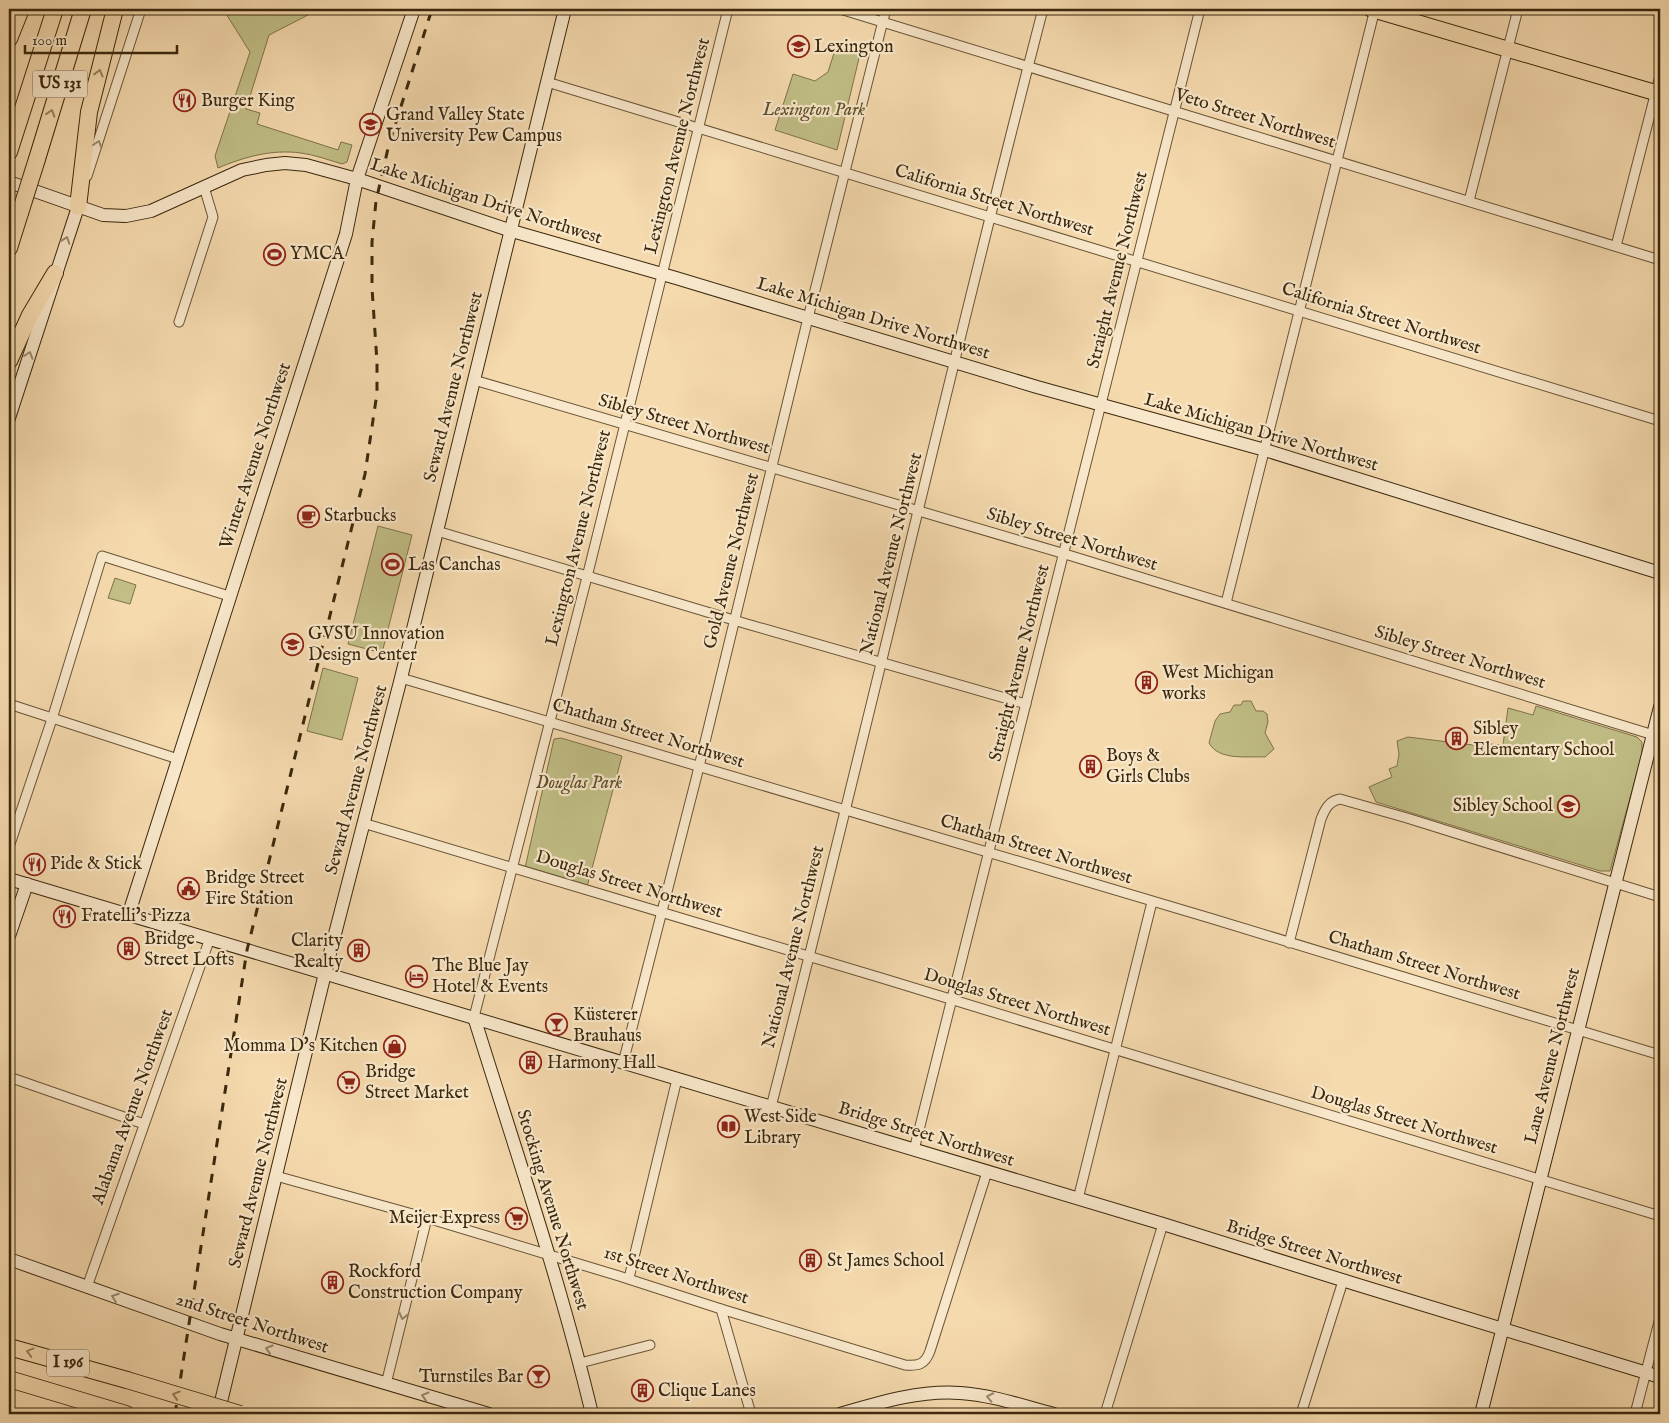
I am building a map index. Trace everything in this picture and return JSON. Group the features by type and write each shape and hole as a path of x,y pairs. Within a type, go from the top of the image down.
{"highway":[{"path":"9,39 22,9"},
{"name":"US 131","path":"9,151 55,9"},
{"name":"US 131","path":"9,248 83,9"},
{"path":"78,207 89,112 115,9"},
{"path":"9,361 30,315 55,273"},
{"name":"I 196","path":"9,1347 240,1414"},
{"name":"I 196","path":"9,1379 125,1414"}],"main road":[{"path":"1374,9 1658,94"}],"street":[{"path":"9,418 141,9"},
{"name":"Winter Avenue Northwest","path":"129,913 346,234 357,179 414,9"},
{"name":"Seward Avenue Northwest","path":"218,1414 325,974 512,231 565,9"},
{"name":"Lexington Avenue Northwest","path":"474,1017 587,577 728,9"},
{"name":"Veto Street Northwest","path":"840,9 1660,260"},
{"name":"Gold Avenue Northwest","path":"622,1063 699,766 808,318 886,9"},
{"name":"National Avenue Northwest","path":"771,1107 1043,9"},
{"name":"Straight Avenue Northwest","path":"914,1150 1065,554 1200,9"},
{"path":"1226,603 1374,9"},
{"path":"1470,201 1518,9"},
{"path":"1616,246 1658,94 1660,76"},
{"name":"California Street Northwest","path":"547,82 1660,421"},
{"name":"Lake Michigan Drive Northwest","path":"9,182 103,216 126,216 151,211 242,170 285,163 306,165 357,179 512,231 1102,405 1265,450 1660,573"},
{"path":"179,322 213,217 204,187"},
{"name":"Sibley Street Northwest","path":"474,380 1065,554 1657,736"},
{"path":"437,531 587,577 1026,704"},
{"path":"9,847 52,719 102,556 229,596"},
{"name":"Chatham Street Northwest","path":"401,678 1660,1055"},
{"path":"9,704 178,759"},
{"name":"Lane Avenue Northwest","path":"1481,1414 1539,1179 1616,883 1657,736 1660,707"},
{"path":"1289,943 1321,819 1325,808 1335,800 1340,799 1660,897"},
{"name":"Douglas Street Northwest","path":"363,824 513,867 1660,1216"},
{"name":"Bridge Street Northwest","path":"9,878 1163,1224 1343,1281 1660,1377"},
{"path":"9,936 28,884"},
{"path":"1078,1199 1152,902"},
{"name":"Alabama Avenue Northwest","path":"87,1287 210,938"},
{"name":"Stocking Avenue Northwest","path":"474,1017 548,1254 580,1363 592,1414"},
{"path":"9,1077 144,1124"},
{"path":"629,1278 677,1079"},
{"name":"1st Street Northwest","path":"276,1176 428,1218 629,1278 721,1309 904,1365 922,1365 927,1360 987,1172"},
{"path":"386,1384 428,1218"},
{"path":"1105,1414 1163,1224"},
{"name":"2nd Street Northwest","path":"9,1259 236,1339 488,1414"},
{"path":"1301,1414 1343,1281"},
{"path":"721,1309 751,1414"},
{"path":"1635,1414 1660,1318"},
{"path":"580,1363 650,1345"},
{"path":"840,1414 903,1398 943,1392 977,1395 1054,1414"}],"green space":[{"path":"223,9 310,9 308,15 269,35 246,109 260,113 257,124 338,150 341,142 352,145 347,162 342,164 306,154 279,152 248,157 218,168 215,156 250,52"},
{"name":"Lexington Park","path":"836,47 860,54 837,150 775,130 793,74 815,81 828,72"},
{"path":"378,526 412,535 382,653 348,644"},
{"path":"115,578 136,585 130,604 108,598"},
{"path":"323,668 358,678 342,740 307,731"},
{"path":"1243,701 1251,701 1256,711 1263,711 1267,714 1268,722 1265,733 1274,749 1265,757 1226,755 1219,753 1209,743 1215,721 1220,714 1230,712 1234,705 1241,705"},
{"path":"1536,706 1637,737 1642,742 1642,754 1610,871 1600,871 1376,802 1369,787 1392,777 1389,769 1397,766 1399,754 1397,741 1408,737 1489,747 1489,744 1503,745 1508,708 1533,715"},
{"name":"Douglas Park","path":"561,738 622,756 587,887 525,868 554,739"}],"railway":[{"path":"175,1414 247,950 365,474 377,393 372,288 372,242 376,201 389,144 432,9"}],"place":[{"name":"Lexington","path":"798,47"},
{"name":"Burger King","path":"185,101"},
{"name":"Grand Valley State University Pew Campus","path":"370,125"},
{"name":"YMCA","path":"274,254"},
{"name":"Starbucks","path":"308,516"},
{"name":"Las Canchas","path":"392,565"},
{"name":"GVSU Innovation Design Center","path":"292,644"},
{"name":"West Michigan works","path":"1146,683"},
{"name":"Sibley Elementary School","path":"1457,739"},
{"name":"Boys & Girls Clubs","path":"1090,766"},
{"name":"Sibley School","path":"1569,806"},
{"name":"Pide & Stick","path":"34,864"},
{"name":"Bridge Street Fire Station","path":"189,888"},
{"name":"Fratelli's Pizza","path":"65,916"},
{"name":"Bridge Street Lofts","path":"128,949"},
{"name":"Clarity Realty","path":"359,951"},
{"name":"The Blue Jay Hotel & Events","path":"416,976"},
{"name":"Küsterer Brauhaus","path":"557,1025"},
{"name":"Momma D's Kitchen","path":"394,1046"},
{"name":"Harmony Hall","path":"531,1063"},
{"name":"Bridge Street Market","path":"349,1082"},
{"name":"West Side Library","path":"728,1127"},
{"name":"Meijer Express","path":"516,1218"},
{"name":"St James School","path":"811,1261"},
{"name":"Rockford Construction Company","path":"332,1282"},
{"name":"Turnstiles Bar","path":"539,1377"},
{"name":"Clique Lanes","path":"642,1391"}]}
